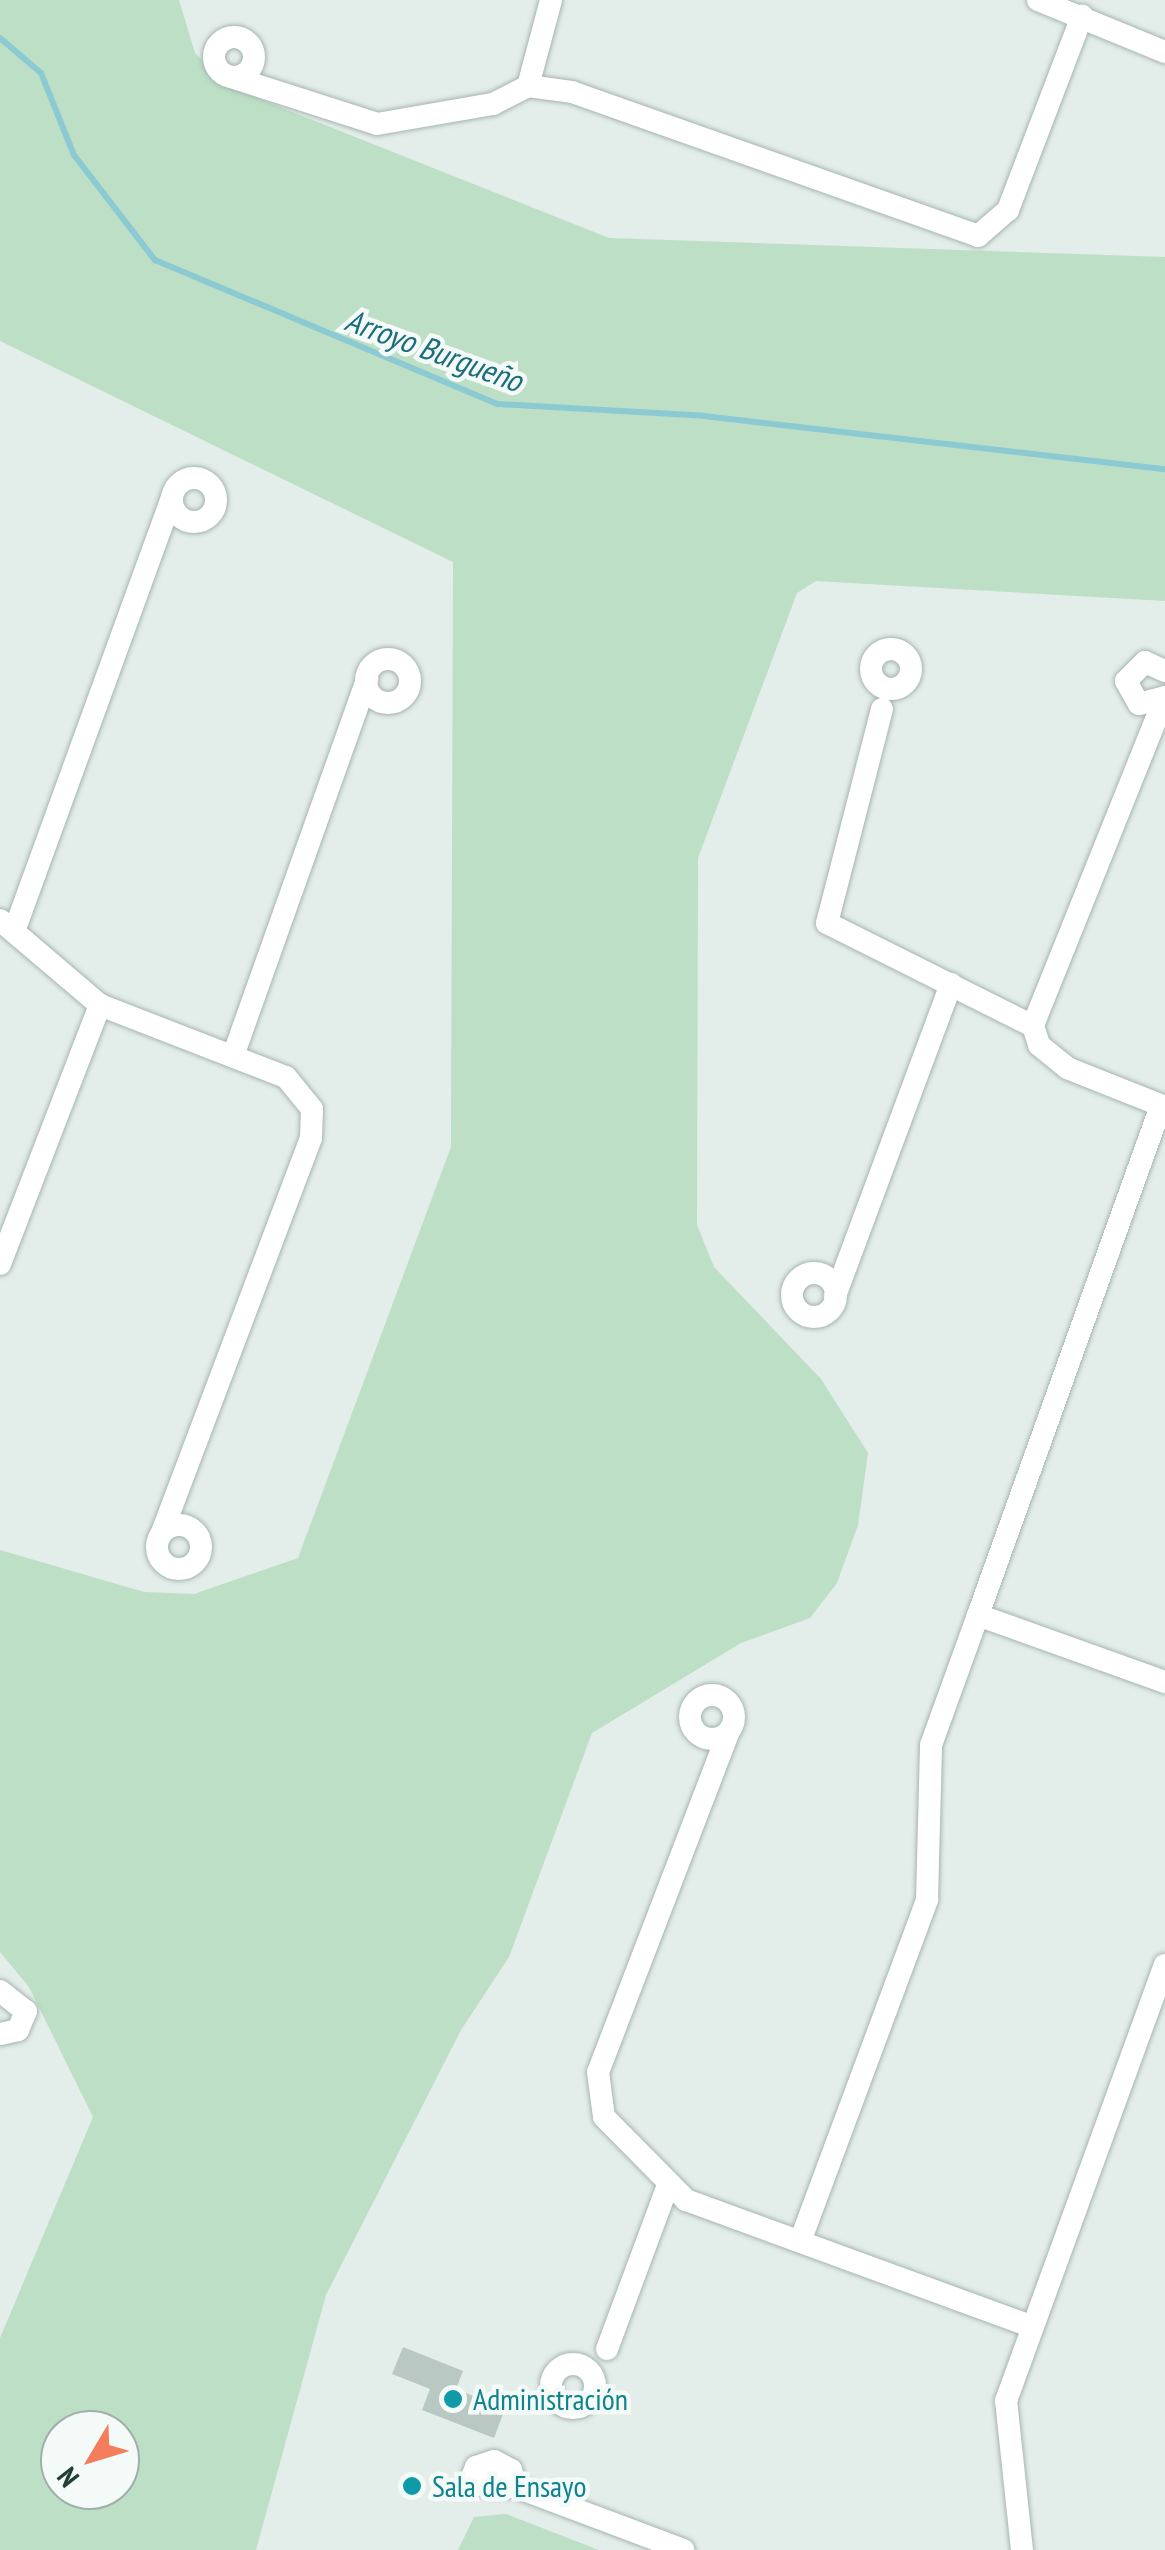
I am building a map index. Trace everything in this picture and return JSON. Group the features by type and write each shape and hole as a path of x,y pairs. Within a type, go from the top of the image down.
{"street":[{"path":"528,86 551,0"},
{"path":"1038,0 1165,52"},
{"path":"267,90 252,64 250,45 226,38 214,59 231,77 267,90 377,124 493,104 528,86 572,92 978,236 1008,210 1082,16"},
{"path":"231,77 252,64"},
{"path":"161,538 212,512 210,485 183,481 172,498 161,538 8,923 100,1005 300,1087 312,1109 311,1138 180,1497 162,1534 158,1554 180,1569 200,1551 188,1528 180,1497"},
{"path":"172,498 188,521"},
{"path":"882,709 874,658 892,648 912,665 900,688 882,709 827,922 848,941 951,984 1033,1026"},
{"path":"232,1056 356,719 366,679 384,659 408,672 407,692 356,719"},
{"path":"1148,734 1139,704 1126,688 1132,668 1152,663 1165,672"},
{"path":"366,679 382,702"},
{"path":"876,683 900,688"},
{"path":"1139,704 1165,697"},
{"path":"801,2239 928,1900 930,1745 1163,1107 1068,1068 1039,1046 1033,1026 1165,697"},
{"path":"846,1256 820,1274 795,1283 798,1310 818,1316 836,1296 846,1256 951,984"},
{"path":"0,1264 100,1005"},
{"path":"820,1274 836,1296"},
{"path":"162,1534 188,1528"},
{"path":"978,1614 1165,1682"},
{"path":"709,1767 702,1736 690,1720 704,1696 729,1704 729,1731 709,1767 596,2087 617,2136 667,2188 1031,2326"},
{"path":"702,1736 729,1731"},
{"path":"1022,2550 1004,2422 1031,2326 1165,1965"},
{"path":"0,1991 26,2010 18,2030 0,2034"},
{"path":"1141,2031 1165,2040"},
{"path":"607,2350 580,2366 555,2374 553,2394 576,2408 594,2389 667,2188"},
{"path":"580,2366 594,2389"},
{"path":"468,2484 516,2488 684,2550"}],"green space":[{"path":"0,0 179,0 195,53 232,88 609,238 1165,257 1165,601 816,581 797,593 698,858 697,1225 714,1267 821,1379 868,1453 858,1525 837,1583 810,1618 741,1643 592,1733 509,1957 461,2030 326,2295 256,2550 0,2550 0,2338 93,2117 29,1987 0,1952 0,1550 144,1592 194,1594 298,1558 451,1147 453,562 0,341"},
{"path":"506,2514 599,2550 458,2550 474,2517"}],"building":[{"name":"Administración","path":"403,2347 463,2371 456,2389 505,2409 494,2438 422,2410 430,2389 392,2374"}],"waterway":[{"name":"Arroyo Burgueño","path":"0,38 41,73 74,155 155,260 498,404 704,416 1165,469"}],"place":[{"name":"Administración","path":"453,2399"},
{"name":"Sala de Ensayo","path":"412,2486"}]}
